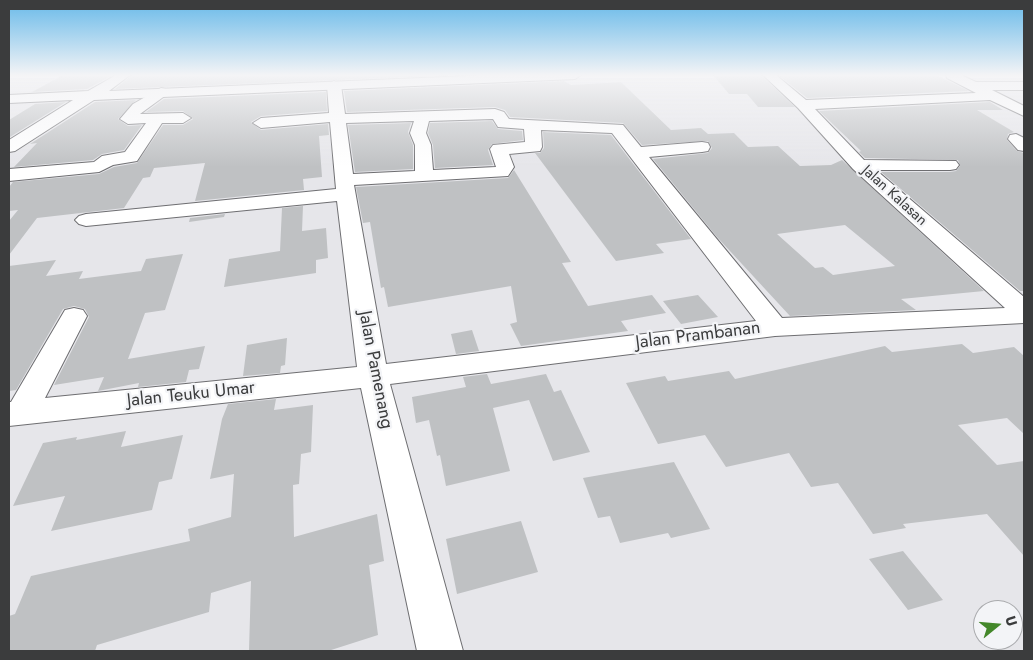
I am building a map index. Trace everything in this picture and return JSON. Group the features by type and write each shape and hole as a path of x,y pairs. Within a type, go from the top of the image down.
{"street":[{"path":"9,147 72,106"},
{"path":"140,106 128,120 183,118"},
{"path":"262,123 333,106"},
{"name":"Jalan Pamenang","path":"336,106 345,187 373,376 440,651"},
{"path":"343,106 424,115 495,114 500,115 504,124 614,126 774,327"},
{"name":"Jalan Kalasan","path":"804,106 859,165 1024,311"},
{"path":"1011,106 1024,112"},
{"path":"424,115 418,133 423,145 424,175"},
{"path":"9,175 99,167 108,160 131,157 157,119"},
{"path":"86,220 424,175 502,171 505,167 499,149 534,147 532,124"},
{"path":"635,153 702,147"},
{"path":"859,165 950,165"},
{"name":"Jalan Prambanan","path":"373,376 774,327 1024,315"},
{"path":"15,414 74,316"},
{"name":"Jalan Teuku Umar","path":"15,414 373,376"}],"building":[{"path":"32,106 60,106 10,137 9,120"},
{"path":"89,106 131,106 118,119 128,126 142,125 124,150 102,154 93,160 14,167 37,143 30,144"},
{"path":"155,106 327,106 327,111 261,116 251,122 261,130 328,124 329,135 319,136 322,177 303,179 304,190 195,201 205,163 154,168 150,177 143,178 124,208 37,218 9,255 9,221 18,210 9,211 9,187 13,182 99,174 114,167 137,163 163,125 183,125 193,119 183,111 146,112"},
{"path":"346,106 646,106 671,130 701,128 708,134 734,133 748,147 778,146 800,166 831,165 842,160 984,291 901,299 916,310 790,316 717,237 653,159 708,153 712,148 708,141 642,145 623,123 510,117 505,110 495,107 347,112","holes":["845,225 895,266 833,275 823,267 815,268 777,234"]},
{"path":"757,106 795,107 758,107"},
{"path":"918,106 996,106 1003,110 977,110 1014,132 1008,134 1007,140 1017,151 1024,153 1024,291 1020,291 881,172 950,172 956,171 960,166 958,160 865,158 859,152 861,151 819,111"},
{"path":"492,121 498,129 522,131 523,140 492,144 488,150 493,165 435,168 433,145 428,133 430,123"},
{"path":"411,123 408,132 413,145 413,169 355,172 348,125"},
{"path":"543,132 611,135 691,239 656,244 664,253 616,261 535,153 540,153 544,148"},
{"path":"514,170 571,262 562,263 588,306 652,295 666,313 621,321 628,331 521,346 510,324 517,322 511,286 388,307 384,287 381,288 370,222 363,223 356,187 508,178"},
{"path":"303,206 302,231 326,228 328,258 316,260 316,273 224,287 229,259 280,251 282,208"},
{"path":"225,214 224,217 189,222 190,218"},
{"path":"183,254 165,310 145,313 128,359 205,346 199,369 189,370 186,382 138,387 139,383 98,391 104,377 54,385 89,317 85,309 74,306 63,309 16,390 9,391 9,266 56,260 46,276 83,271 79,279 141,271 146,259"},
{"path":"698,295 718,317 681,324 663,301"},
{"path":"472,330 479,351 456,354 451,334"},
{"path":"287,338 285,365 281,366 280,373 243,376 247,345"},
{"path":"962,344 973,353 1014,347 1024,356 1024,434 1007,418 958,425 997,465 1024,461 1024,556 987,514 903,524 906,528 873,534 838,483 811,487 789,453 726,467 705,435 658,444 626,383 665,376 668,381 729,371 735,379 885,346 892,352"},
{"path":"487,374 491,384 546,374 554,392 561,390 590,452 553,461 529,400 493,408 510,471 446,486 440,455 437,456 429,420 416,423 412,397 466,387 463,377"},
{"path":"276,399 274,410 313,405 311,452 301,454 299,484 293,485 294,537 377,514 384,561 369,565 378,635 328,651 249,651 251,581 211,593 209,612 97,645 95,651 9,651 9,616 15,614 31,576 190,541 188,529 231,517 234,474 210,479 222,419 228,404"},
{"path":"126,431 121,447 183,435 172,479 159,482 152,510 51,531 65,496 13,506 43,443 77,437 76,440"},
{"path":"674,462 710,529 671,538 668,533 620,543 610,516 598,518 583,478"},
{"path":"521,521 538,572 457,594 446,539"},
{"path":"903,551 943,600 908,610 869,559"}]}
